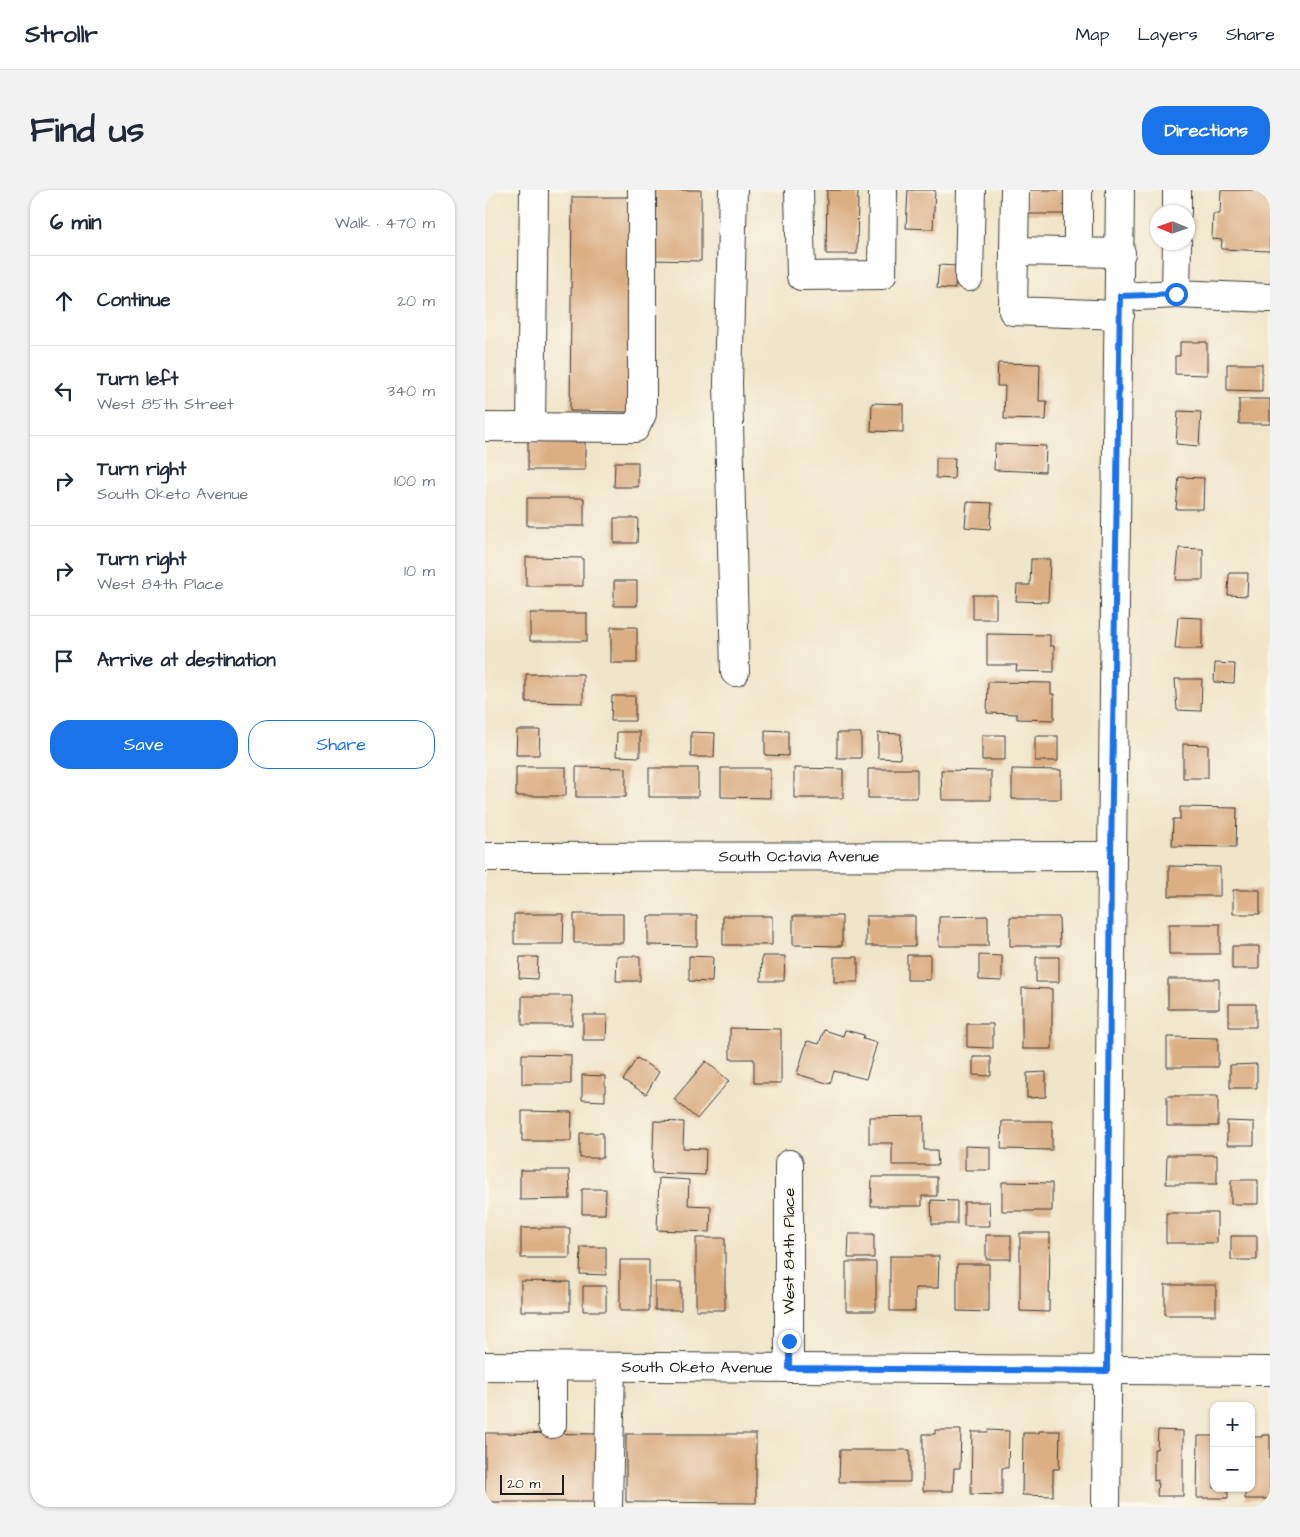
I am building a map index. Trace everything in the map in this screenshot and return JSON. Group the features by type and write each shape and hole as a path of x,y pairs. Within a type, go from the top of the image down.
{"street":[{"path":"531,427 534,190"},
{"path":"485,427 635,428 642,414 642,190"},
{"path":"733,190 728,383 735,672"},
{"path":"799,190 801,276 882,276 883,190"},
{"path":"969,277 971,190"},
{"path":"1015,190 1013,311 1120,306 1176,294 1270,298"},
{"path":"1078,190 1078,252"},
{"path":"1106,1507 1111,856 1121,253 1120,190"},
{"path":"1177,190 1177,205"},
{"path":"1176,294 1177,250"},
{"path":"1014,251 1121,253"},
{"name":"South Octavia Avenue","path":"485,857 1111,856"},
{"name":"West 84th Place","path":"789,1164 789,1368"},
{"name":"South Oketo Avenue","path":"485,1366 1270,1371"},
{"path":"552,1367 552,1424"},
{"path":"607,1507 611,1367"}],"building":[{"path":"653,190 701,190 701,261 652,260"},
{"path":"827,190 858,190 857,254 826,254"},
{"path":"908,190 935,190 933,229 906,228"},
{"path":"1027,190 1070,190 1070,214 1026,214"},
{"path":"1221,190 1270,190 1270,251 1221,249 1222,240 1212,239 1213,214 1220,214"},
{"path":"572,197 635,197 633,412 570,411"},
{"path":"939,265 956,266 955,289 937,288"},
{"path":"1180,342 1207,342 1207,375 1175,374 1175,356 1180,356"},
{"path":"998,363 1040,364 1039,401 1047,401 1046,420 1004,419 1005,386 997,386"},
{"path":"1227,364 1262,364 1262,391 1227,390"},
{"path":"1239,399 1270,399 1270,424 1239,424"},
{"path":"872,403 903,404 903,432 871,431"},
{"path":"1178,411 1201,412 1199,446 1176,444"},
{"path":"528,441 585,442 585,470 528,470"},
{"path":"995,444 1046,446 1045,472 994,470"},
{"path":"936,458 955,458 954,479 936,478"},
{"path":"615,462 638,462 638,487 614,487"},
{"path":"1179,477 1204,478 1203,509 1176,509"},
{"path":"527,498 584,498 584,526 527,526"},
{"path":"967,502 992,503 990,529 965,527"},
{"path":"614,518 638,518 637,543 614,543"},
{"path":"1179,548 1203,549 1203,580 1176,580"},
{"path":"526,557 583,558 583,586 526,586"},
{"path":"1031,559 1050,559 1048,602 1016,601 1017,585 1030,585"},
{"path":"1229,573 1248,573 1247,596 1228,595"},
{"path":"614,581 637,581 637,606 614,606"},
{"path":"973,595 996,595 996,619 973,619"},
{"path":"530,613 587,613 587,641 530,641"},
{"path":"1178,617 1202,618 1202,649 1175,649"},
{"path":"611,627 637,627 637,663 611,663"},
{"path":"987,634 1050,635 1050,646 1054,646 1054,672 1016,671 1017,665 987,665"},
{"path":"1215,663 1235,664 1234,683 1214,682"},
{"path":"526,674 583,674 583,703 526,702"},
{"path":"1175,679 1202,679 1201,711 1177,710"},
{"path":"988,682 1051,683 1051,694 1054,694 1054,720 1017,719 1017,714 987,713"},
{"path":"612,696 635,696 635,721 611,721"},
{"path":"517,730 540,730 539,755 516,755"},
{"path":"765,730 788,731 788,756 765,755"},
{"path":"617,732 640,732 640,757 616,756"},
{"path":"691,732 715,733 714,757 691,757"},
{"path":"837,733 861,733 861,758 837,758"},
{"path":"878,733 901,734 900,759 878,758"},
{"path":"982,735 1005,735 1005,760 982,760"},
{"path":"1035,736 1058,736 1058,761 1035,761"},
{"path":"1183,744 1208,745 1208,778 1183,778"},
{"path":"516,767 566,767 566,796 516,796"},
{"path":"576,767 626,768 626,797 576,797"},
{"path":"649,768 698,768 698,797 649,797"},
{"path":"721,768 770,768 770,798 721,797"},
{"path":"794,768 843,769 843,798 794,798"},
{"path":"868,769 917,769 917,798 868,798"},
{"path":"1012,769 1061,770 1061,799 1012,799"},
{"path":"941,770 991,771 991,800 942,800"},
{"path":"1180,807 1237,808 1236,847 1172,846 1173,819 1180,819"},
{"path":"1169,866 1220,867 1220,896 1169,896"},
{"path":"1233,890 1260,890 1260,914 1233,914"},
{"path":"514,914 564,914 563,944 514,944"},
{"path":"574,914 623,914 623,943 574,943"},
{"path":"648,916 697,916 697,946 648,945"},
{"path":"723,916 772,916 772,945 723,945"},
{"path":"793,916 842,916 842,946 793,945"},
{"path":"866,916 915,916 915,946 866,946"},
{"path":"988,916 988,946 939,946 939,917"},
{"path":"1010,917 1059,917 1060,946 1010,946"},
{"path":"1169,924 1220,924 1220,954 1169,954"},
{"path":"1232,946 1259,946 1259,969 1232,969"},
{"path":"907,955 930,955 930,980 907,980"},
{"path":"979,955 1002,956 1002,981 979,980"},
{"path":"617,956 640,956 640,981 616,981"},
{"path":"689,956 713,957 712,982 689,981"},
{"path":"762,956 785,956 784,981 761,981"},
{"path":"520,957 538,957 537,979 519,978"},
{"path":"834,957 858,957 858,982 834,982"},
{"path":"1036,957 1059,957 1059,982 1036,982"},
{"path":"1168,979 1219,979 1219,1009 1168,1009"},
{"path":"1022,988 1052,989 1052,1049 1022,1049"},
{"path":"522,996 572,996 572,1025 522,1025"},
{"path":"1229,1004 1256,1004 1256,1027 1229,1027"},
{"path":"583,1015 607,1015 606,1040 583,1040"},
{"path":"967,1024 993,1024 993,1048 967,1047"},
{"path":"730,1028 781,1029 781,1083 754,1083 754,1059 730,1059"},
{"path":"824,1030 843,1036 845,1030 864,1035 863,1039 877,1043 866,1079 834,1071 830,1084 797,1074 807,1041 819,1044"},
{"path":"1167,1037 1218,1038 1218,1067 1167,1067"},
{"path":"522,1054 571,1055 571,1084 522,1084"},
{"path":"973,1057 991,1057 991,1076 973,1075"},
{"path":"637,1058 659,1072 646,1094 623,1080"},
{"path":"706,1061 729,1081 697,1119 674,1099"},
{"path":"1257,1064 1257,1088 1230,1088 1230,1065"},
{"path":"1046,1072 1046,1097 1027,1098 1027,1073"},
{"path":"582,1075 605,1076 605,1101 582,1100"},
{"path":"1167,1096 1218,1096 1218,1126 1167,1126"},
{"path":"522,1111 572,1112 571,1141 522,1141"},
{"path":"924,1116 924,1150 937,1150 938,1165 892,1165 892,1143 869,1143 869,1117"},
{"path":"654,1121 684,1122 683,1148 706,1149 705,1175 652,1173"},
{"path":"1002,1121 1052,1121 1052,1150 1001,1149"},
{"path":"1227,1121 1254,1122 1254,1145 1227,1145"},
{"path":"580,1133 603,1133 603,1158 580,1158"},
{"path":"965,1146 990,1147 990,1170 965,1170"},
{"path":"1167,1155 1217,1155 1217,1184 1166,1184"},
{"path":"520,1170 569,1170 570,1199 520,1200"},
{"path":"872,1177 937,1177 937,1196 922,1196 922,1206 871,1206"},
{"path":"659,1178 689,1180 688,1205 711,1206 710,1232 657,1230"},
{"path":"1231,1180 1258,1180 1258,1204 1231,1204"},
{"path":"1002,1182 1052,1183 1052,1211 1002,1211"},
{"path":"582,1189 606,1189 605,1214 582,1214"},
{"path":"931,1200 957,1201 957,1224 932,1224"},
{"path":"964,1202 989,1202 990,1226 964,1226"},
{"path":"1166,1213 1217,1213 1217,1243 1166,1243"},
{"path":"521,1228 570,1228 570,1258 521,1258"},
{"path":"1020,1233 1050,1233 1049,1312 1020,1311"},
{"path":"849,1234 874,1234 874,1258 848,1258"},
{"path":"986,1235 1011,1235 1011,1259 986,1259"},
{"path":"1231,1236 1257,1236 1257,1260 1231,1260"},
{"path":"696,1238 725,1238 725,1310 696,1310"},
{"path":"581,1247 606,1247 606,1275 580,1274"},
{"path":"890,1256 939,1256 938,1288 915,1288 915,1311 890,1311"},
{"path":"620,1260 649,1260 649,1311 620,1311"},
{"path":"846,1262 876,1262 876,1311 846,1311"},
{"path":"957,1264 989,1264 989,1312 957,1311"},
{"path":"521,1281 570,1282 570,1311 521,1311"},
{"path":"655,1282 681,1282 681,1310 655,1310"},
{"path":"1165,1285 1216,1285 1216,1315 1165,1315"},
{"path":"583,1286 606,1286 606,1311 583,1311"},
{"path":"935,1430 961,1430 960,1468 954,1468 953,1491 923,1491 923,1434 935,1434"},
{"path":"988,1430 1009,1431 1008,1468 1002,1468 1002,1495 971,1494 972,1432 988,1432"},
{"path":"1158,1430 1183,1431 1183,1496 1157,1496 1158,1480 1154,1481 1154,1449 1157,1449"},
{"path":"1039,1431 1060,1431 1059,1469 1053,1469 1053,1496 1022,1495 1023,1433 1039,1433"},
{"path":"485,1433 603,1434 602,1502 485,1502"},
{"path":"626,1434 756,1434 756,1503 626,1502"},
{"path":"1262,1435 1270,1435 1270,1499 1245,1499 1245,1492 1255,1492 1255,1437 1262,1437"},
{"path":"1198,1436 1210,1436 1210,1492 1228,1492 1228,1498 1197,1498"},
{"path":"840,1450 910,1450 910,1482 839,1482"}],"route":[{"path":"789,1341 789,1368 1107,1371 1111,856 1120,296 1176,294"}]}
